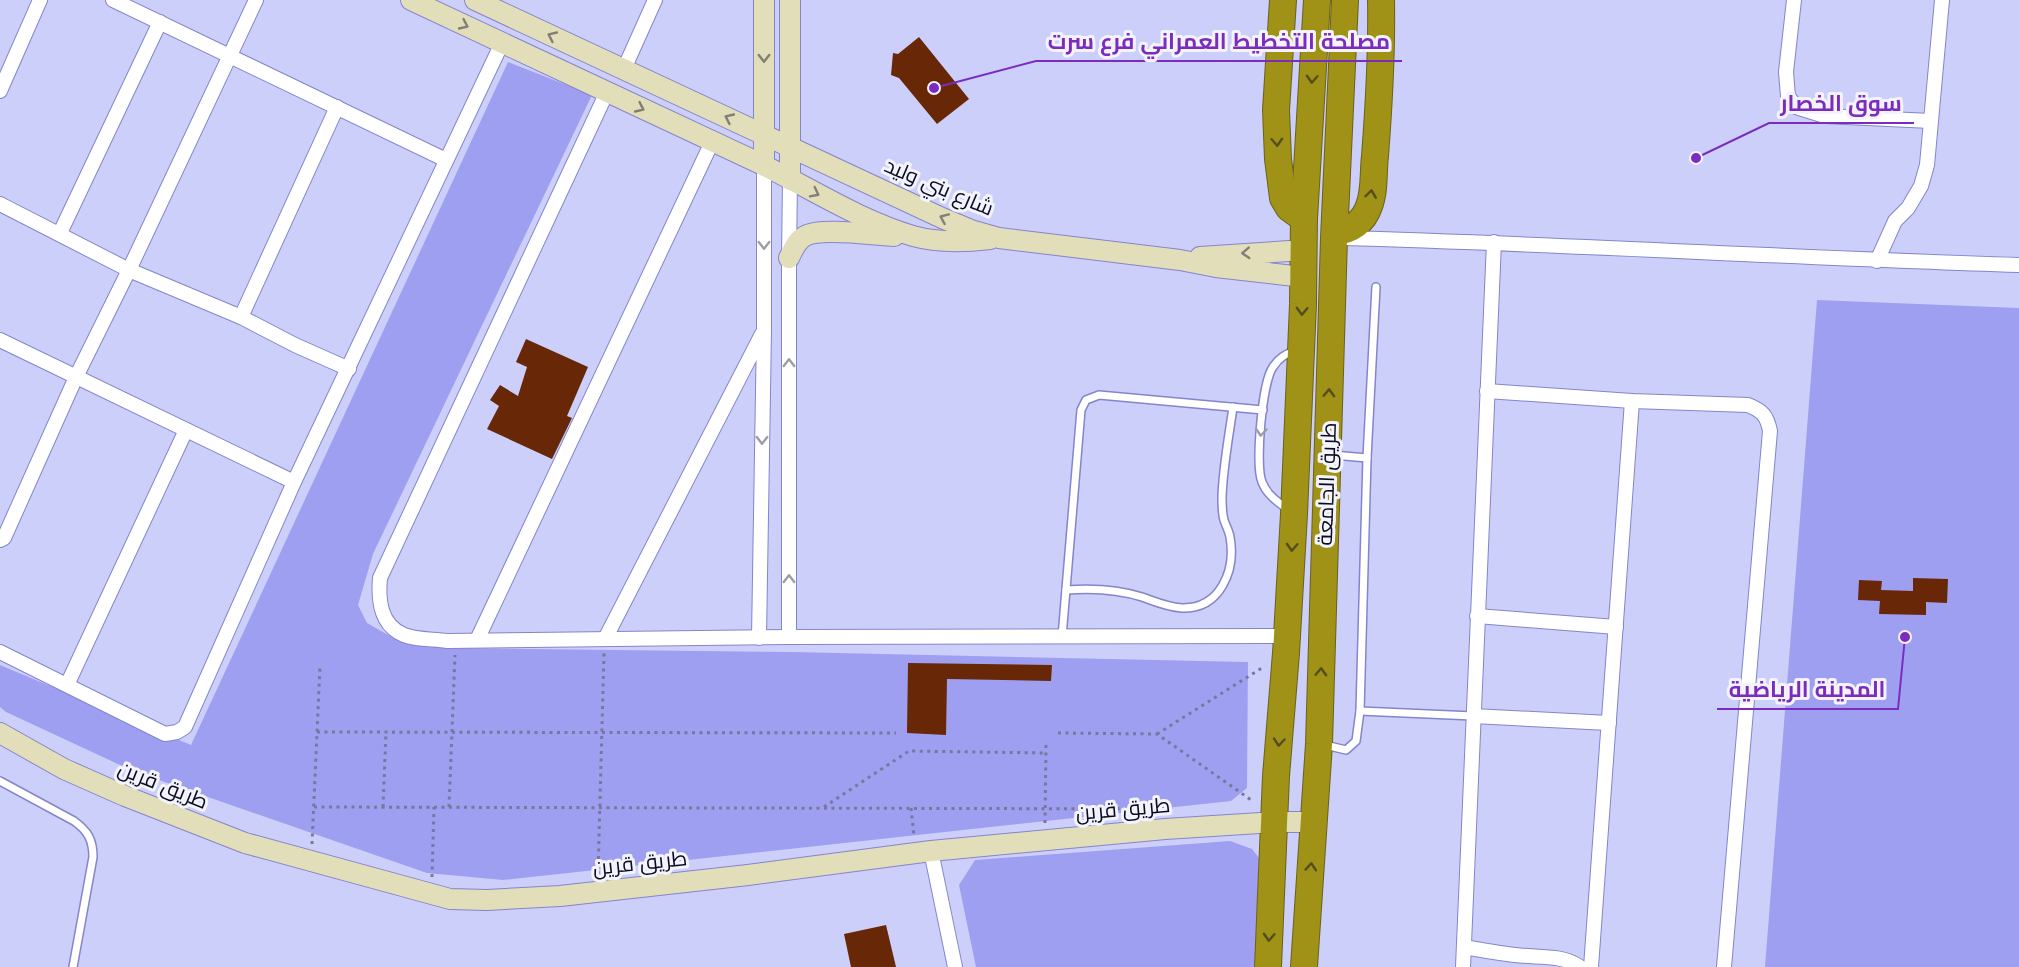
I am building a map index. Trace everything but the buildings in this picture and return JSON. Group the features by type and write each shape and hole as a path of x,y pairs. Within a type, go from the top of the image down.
{"highway":[{"path":"1283,0 1276,110 1278,159 1283,198 1305,234"},
{"name":"طريق الجامعة","path":"1268,967 1276,776 1294,514 1317,0"},
{"name":"طريق الجامعة","path":"1304,967 1319,744 1334,234 1346,0"},
{"path":"1334,234 1359,222 1365,215 1371,198 1379,93 1381,0"}],"street":[{"path":"0,91 40,0"},
{"path":"114,0 446,160"},
{"path":"0,540 4,538 76,377 256,0"},
{"name":"شارع بني وليد","path":"411,0 764,166 880,224 915,237 945,241 971,242 999,238"},
{"name":"شارع بني وليد","path":"476,0 942,218 970,230 999,238"},
{"path":"624,69 656,0"},
{"path":"759,638 764,330 764,0"},
{"path":"789,637 790,0"},
{"path":"1794,0 1786,72 1788,96 1797,107 1825,116 1931,121"},
{"path":"1877,261 1895,221 1908,208 1921,186 1927,165 1942,0"},
{"path":"60,233 160,22"},
{"path":"0,652 165,734 177,732 185,727 294,482 502,43"},
{"path":"607,92 380,578 380,609 394,629 405,636 455,641 1062,637 1286,644"},
{"path":"241,317 337,107"},
{"path":"477,640 712,142"},
{"path":"0,204 129,270 241,317 295,345 349,369"},
{"path":"789,258 800,240 819,232 915,237"},
{"path":"1180,260 1223,255 1305,234"},
{"path":"1334,234 1877,261 2019,265"},
{"path":"999,238 1303,277"},
{"path":"1463,967 1494,242"},
{"path":"605,639 764,330"},
{"path":"0,341 294,482"},
{"path":"1487,391 1632,401 1748,405 1761,410 1768,417 1769,443 1724,967"},
{"path":"1591,967 1632,401"},
{"path":"67,684 186,430"},
{"path":"1477,616 1616,627"},
{"path":"1473,716 1609,723"},
{"name":"طريق قرين","path":"0,733 64,769 125,796 245,843 450,899 487,900 560,896 923,852 1275,816 1314,822"},
{"path":"923,852 955,967"},
{"path":"1464,947 1515,955 1556,958 1580,967"}],"lane":[{"path":"1319,744 1346,750 1351,746 1356,741 1360,711 1367,458 1376,287"},
{"path":"1294,514 1270,496 1260,475 1258,459 1266,385 1272,367 1286,354 1301,350"},
{"path":"1062,637 1081,410 1086,400 1099,394 1263,410"},
{"path":"1066,590 1090,588 1124,593 1160,605 1182,608 1202,606 1215,597 1228,576 1232,555 1230,536 1223,518 1222,496 1233,407"},
{"path":"1328,455 1367,458"},
{"path":"1360,711 1473,716"},
{"path":"0,781 74,820 90,836 93,857 73,967"}],"path":[{"path":"597,892 605,639"},
{"path":"448,807 455,641"},
{"path":"1157,734 1286,644"},
{"path":"311,862 320,666"},
{"path":"317,732 896,733"},
{"path":"383,807 386,732"},
{"path":"1058,733 1157,734 1275,816"},
{"path":"1045,840 1046,743"},
{"path":"822,808 909,751 1046,753"},
{"path":"314,807 1183,809"},
{"path":"431,895 434,807"},
{"path":"911,808 923,852"}],"shaded area":[{"path":"508,62 592,95 373,554 358,605 367,623 397,640 446,648 793,652 1248,662 1247,788 1231,801 503,880 427,873 133,771 6,712 0,707 0,665 191,745"},
{"path":"1817,300 2019,308 2019,967 1765,967"},
{"path":"1230,841 1252,849 1266,867 1261,967 976,967 959,885 975,860"}],"place":[{"name":"مصلحة التخطيط العمراني فرع سرت","path":"934,88"},
{"name":"سوق الخصار","path":"1696,158"},
{"name":"المدينة الرياضية","path":"1905,637"}]}
